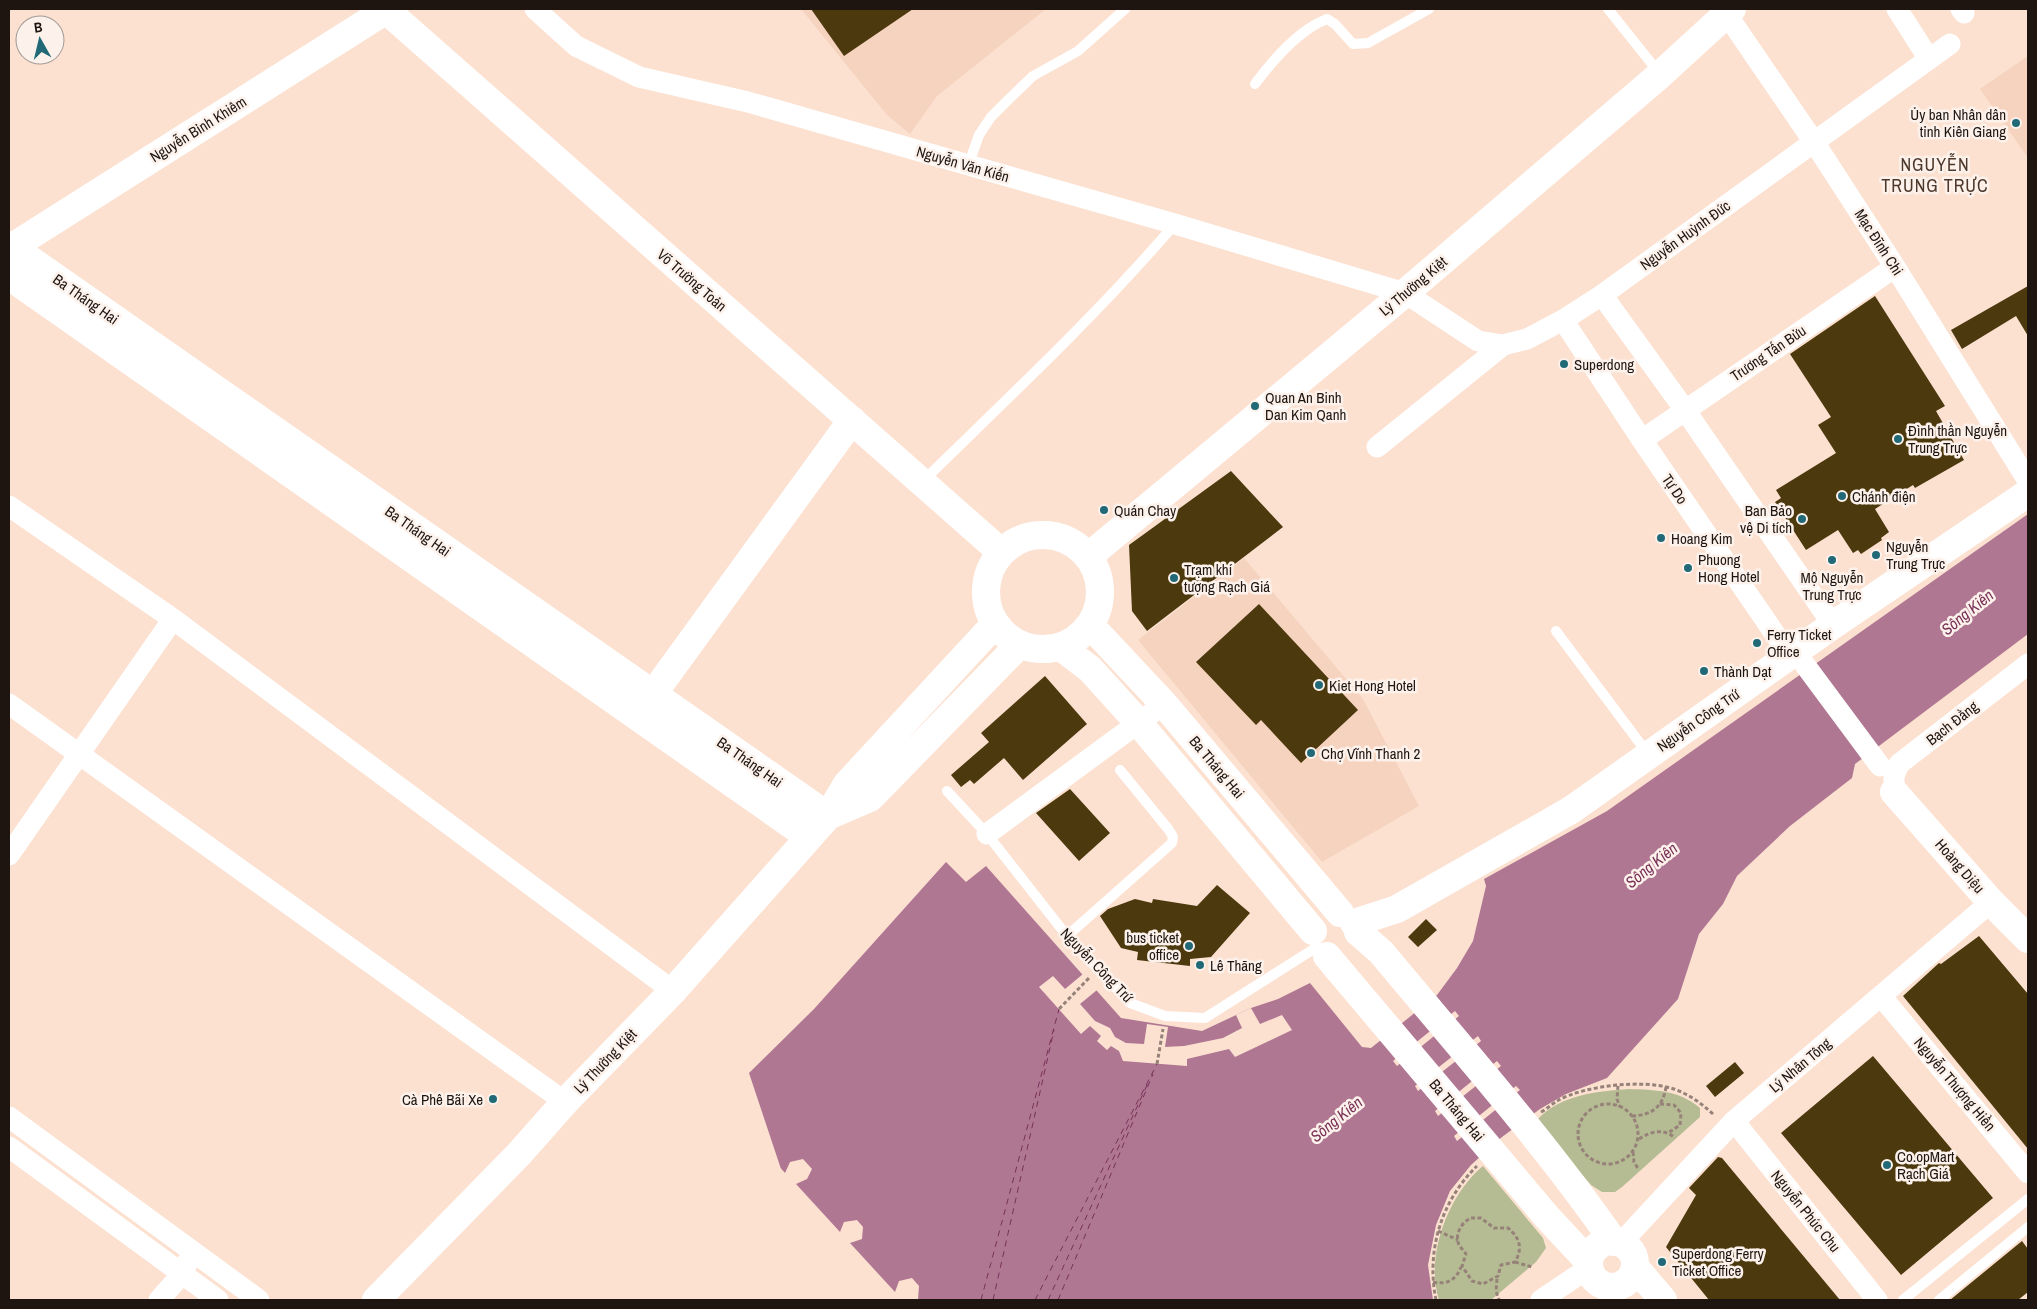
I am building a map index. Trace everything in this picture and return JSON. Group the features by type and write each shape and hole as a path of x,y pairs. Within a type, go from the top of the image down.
{"street":[{"name":"Nguyễn Bỉnh Khiêm","path":"10,247 386,9"},
{"name":"Võ Trường Toản","path":"386,9 1001,552"},
{"name":"Nguyễn Văn Kiến","path":"535,9 576,46 639,77 748,102 1175,224 1406,293"},
{"path":"1897,9 1929,59"},
{"name":"Lý Thường Kiệt","path":"1089,556 1406,293 1661,74 1727,10"},
{"name":"Mạc Đĩnh Chi","path":"1727,10 1896,267 2028,481"},
{"name":"Nguyễn Huỳnh Đức","path":"1406,293 1478,340 1503,345 1527,338 1563,320 1602,295 1950,44"},
{"name":"Ba Tháng Hai","path":"10,247 809,836"},
{"name":"Trương Tấn Bửu","path":"1642,440 1896,267"},
{"name":"Ba Tháng Hai","path":"9,276 423,550 653,694 828,816"},
{"path":"1602,295 1685,410 1833,625"},
{"name":"Tự Do","path":"1563,320 1642,440 1797,660 1880,766"},
{"path":"1377,447 1503,345"},
{"path":"653,694 852,420"},
{"name":"Nguyễn Công Trứ","path":"1351,923 1397,909 1571,810 1649,755 1797,660 1833,625 2028,494"},
{"path":"9,506 173,619 673,991"},
{"path":"1036,534 1056,535 1074,543 1089,556 1098,572 1101,590 1098,609 1090,625 1077,638 1061,646 1047,649 1019,644 1006,636 995,624 987,606 985,587 990,568 1001,552 1017,540 1036,534"},
{"path":"9,855 173,619"},
{"path":"828,816 847,784 995,624"},
{"name":"Ba Tháng Hai","path":"1090,625 1164,704 1351,923 1381,952 1580,1193 1618,1242"},
{"path":"828,816 870,798 1019,644"},
{"name":"Ba Tháng Hai","path":"1061,646 1090,669 1138,722 1348,980 1589,1265"},
{"name":"Bạch Đằng","path":"1894,792 1894,776 1899,764 2028,664"},
{"path":"9,704 565,1102"},
{"path":"987,834 1164,704"},
{"name":"Hoàng Diệu","path":"1894,792 1991,902 2028,939"},
{"name":"Lý Thường Kiệt","path":"376,1300 519,1154 565,1102 673,991 828,816"},
{"name":"Lý Nhân Tông","path":"1618,1242 1734,1121 1991,902"},
{"path":"1322,918 1351,923 1356,944 1352,951 1339,958 1319,945 1322,918"},
{"name":"Nguyễn Thượng Hiền","path":"1881,996 2028,1173"},
{"path":"9,1117 259,1300"},
{"name":"Nguyễn Phúc Chu","path":"1734,1121 1877,1300"},
{"path":"9,1147 218,1300"},
{"path":"1541,1300 1589,1265 1592,1253 1598,1245 1618,1242 1634,1256 1635,1267 1632,1276 1625,1283 1621,1294 1597,1281 1589,1265"},
{"path":"160,1300 182,1274 193,1252"},
{"path":"1635,1267 1663,1300"}],"lane":[{"path":"968,166 978,135 991,117 1033,76 1078,51 1125,9"},
{"path":"1255,84 1296,39 1326,19 1332,9"},
{"path":"1326,19 1335,24 1353,44 1360,44 1368,43 1429,9"},
{"path":"1608,9 1661,74"},
{"path":"922,482 1070,338 1131,275 1175,224"},
{"path":"1556,631 1649,755"},
{"path":"1067,936 1172,843 1173,837 1169,830 1120,770"},
{"name":"Nguyễn Công Trứ","path":"947,791 987,834 1067,936 1130,1003 1164,1016 1205,1018 1319,945"},
{"path":"1903,1300 2028,1199"},
{"path":"1939,1300 2028,1227"}],"path":[{"path":"1059,1010 1098,969"},
{"path":"1157,1064 1163,1026"},
{"path":"1618,1086 1617,1099 1620,1107"},
{"path":"1540,1113 1569,1096 1618,1086 1666,1087 1698,1100 1713,1114"},
{"path":"1632,1116 1651,1113 1660,1104 1666,1087"},
{"path":"1660,1104 1674,1105 1681,1113 1680,1125 1668,1133"},
{"path":"1634,1150 1619,1162 1601,1163 1585,1154 1579,1142 1580,1126 1589,1112 1603,1105 1620,1107 1632,1116 1638,1129 1634,1162 1639,1170"},
{"path":"1638,1139 1651,1132 1668,1133 1676,1138"},
{"path":"1436,1300 1432,1261 1438,1231 1452,1196 1466,1176 1481,1162"},
{"path":"1433,1282 1448,1282 1457,1275 1466,1254 1459,1246 1458,1240 1461,1226 1471,1218 1481,1218 1494,1228 1506,1227 1517,1236 1520,1254 1515,1262"},
{"path":"1438,1231 1458,1240"},
{"path":"1499,1300 1496,1292 1497,1278 1501,1265 1515,1262 1532,1267"},
{"path":"1462,1266 1467,1276 1477,1284 1487,1283 1497,1278"}],"shaded area":[{"path":"801,9 1046,9 937,96 910,134 887,115"},
{"name":"Ủy ban Nhân dân tỉnh Kiên Giang","path":"2028,56 2028,158 1980,89"},
{"name":"Chợ Vĩnh Thanh 2","path":"1244,558 1363,699 1419,806 1322,862 1138,640"}],"green space":[{"path":"1629,1089 1675,1094 1700,1108 1700,1117 1622,1187 1615,1192 1602,1192 1591,1185 1539,1124 1538,1119 1557,1104 1568,1099 1592,1093"},
{"path":"1483,1166 1543,1238 1546,1248 1536,1262 1491,1300 1439,1300 1435,1283 1435,1265 1443,1227 1459,1193 1470,1178"}],"water":[{"name":"Sông Kiên","path":"2028,514 2028,634 1855,764 1852,778 1790,826 1737,876 1723,904 1699,934 1678,999 1607,1078 1566,1094 1540,1109 1502,1137 1471,1165 1450,1191 1436,1225 1428,1265 1433,1300 893,1300 782,1172 749,1073 814,1009 946,862 966,882 986,866 1121,1018 1202,1031 1251,1008 1278,999 1310,983 1362,1047 1371,1048 1437,995 1457,968 1473,941 1486,886 1484,879 1607,811","holes":["1455,1011 1459,1016 1397,1066 1393,1061","1478,1036 1481,1041 1418,1091 1415,1086","1497,1061 1501,1066 1438,1116 1435,1111","1516,1086 1520,1090 1457,1141 1454,1136"]}],"pier":[{"path":"1083,974 1097,990 1080,1004 1095,1021 1110,1028 1115,1037 1126,1043 1144,1044 1147,1024 1168,1027 1165,1047 1184,1046 1223,1038 1242,1028 1236,1015 1251,1008 1260,1024 1282,1015 1292,1030 1235,1057 1229,1049 1187,1059 1187,1066 1123,1061 1119,1051 1111,1046 1107,1050 1097,1041 1101,1036 1090,1026 1081,1034 1039,987 1053,976 1065,989"},
{"path":"803,1159 812,1169 807,1179 796,1184 840,1232 844,1222 857,1220 863,1227 862,1239 850,1243 895,1292 899,1281 912,1278 919,1286 918,1300 891,1300 780,1174 776,1163 785,1173 790,1162"}],"building":[{"path":"811,9 913,9 844,56"},
{"path":"2028,286 2028,336 2016,316 1962,349 1951,330"},
{"name":"Đình thần Nguyễn Trung Trực","path":"1875,296 1945,406 1936,411 1964,460 1915,488 1913,485 1875,509 1889,532 1881,538 1882,540 1861,554 1858,550 1853,553 1838,530 1806,550 1775,502 1781,498 1776,490 1836,453 1818,425 1831,417 1790,354"},
{"name":"Trạm khí tượng Rạch Giá","path":"1231,471 1283,527 1147,631 1132,611 1129,545"},
{"path":"1259,604 1358,710 1301,763 1261,720 1256,725 1196,662"},
{"path":"1045,676 1087,724 1023,780 1004,758 974,784 970,780 961,787 951,775 989,742 981,733"},
{"path":"1070,789 1110,833 1079,861 1036,813"},
{"path":"1217,885 1250,913 1211,957 1190,959 1190,966 1137,960 1138,952 1121,948 1100,916 1108,909 1135,899 1152,903 1153,899 1197,906"},
{"path":"1426,919 1437,930 1418,947 1408,937"},
{"path":"1979,936 2028,994 2028,1149 1903,996 1939,963 1941,964"},
{"name":"Co.opMart Rạch Giá","path":"1873,1056 1993,1198 1901,1275 1781,1133"},
{"path":"1735,1062 1744,1073 1715,1097 1706,1086"},
{"path":"1718,1157 1722,1158 1840,1300 1709,1300 1666,1247 1696,1195 1689,1188"},
{"path":"2022,1241 2028,1249 2028,1292 2018,1300 1950,1300"}],"ferry route":[{"path":"981,1300 1059,1009"},
{"path":"993,1300 1054,1030"},
{"path":"1035,1300 1157,1064"},
{"path":"1058,1300 1153,1074"},
{"path":"1048,1300 1148,1083"}],"place":[{"name":"Ủy ban Nhân dân tỉnh Kiên Giang","path":"2016,123"},
{"name":"Superdong","path":"1564,364"},
{"name":"Quan An Binh Dan Kim Qanh","path":"1255,406"},
{"name":"Đình thần Nguyễn Trung Trực","path":"1898,439"},
{"name":"Chánh điện","path":"1842,496"},
{"name":"Quán Chay","path":"1104,510"},
{"name":"Ban Bảo vệ Di tích","path":"1802,519"},
{"name":"Hoang Kim","path":"1661,538"},
{"name":"Nguyễn Trung Trực","path":"1876,555"},
{"name":"Mộ Nguyễn Trung Trực","path":"1832,560"},
{"name":"Phuong Hong Hotel","path":"1688,568"},
{"name":"Trạm khí tượng Rạch Giá","path":"1174,578"},
{"name":"Ferry Ticket Office","path":"1757,643"},
{"name":"Thành Dạt","path":"1704,671"},
{"name":"Kiet Hong Hotel","path":"1319,685"},
{"name":"Chợ Vĩnh Thanh 2","path":"1311,753"},
{"name":"bus ticket office","path":"1189,946"},
{"name":"Lê Thāng","path":"1200,965"},
{"name":"Cà Phê Bãi Xe","path":"493,1099"},
{"name":"Co.opMart Rạch Giá","path":"1887,1165"},
{"name":"Superdong Ferry Ticket Office","path":"1662,1262"}],"district":[{"name":"NGUYỄN TRUNG TRỰC","path":"1935,174"}]}
